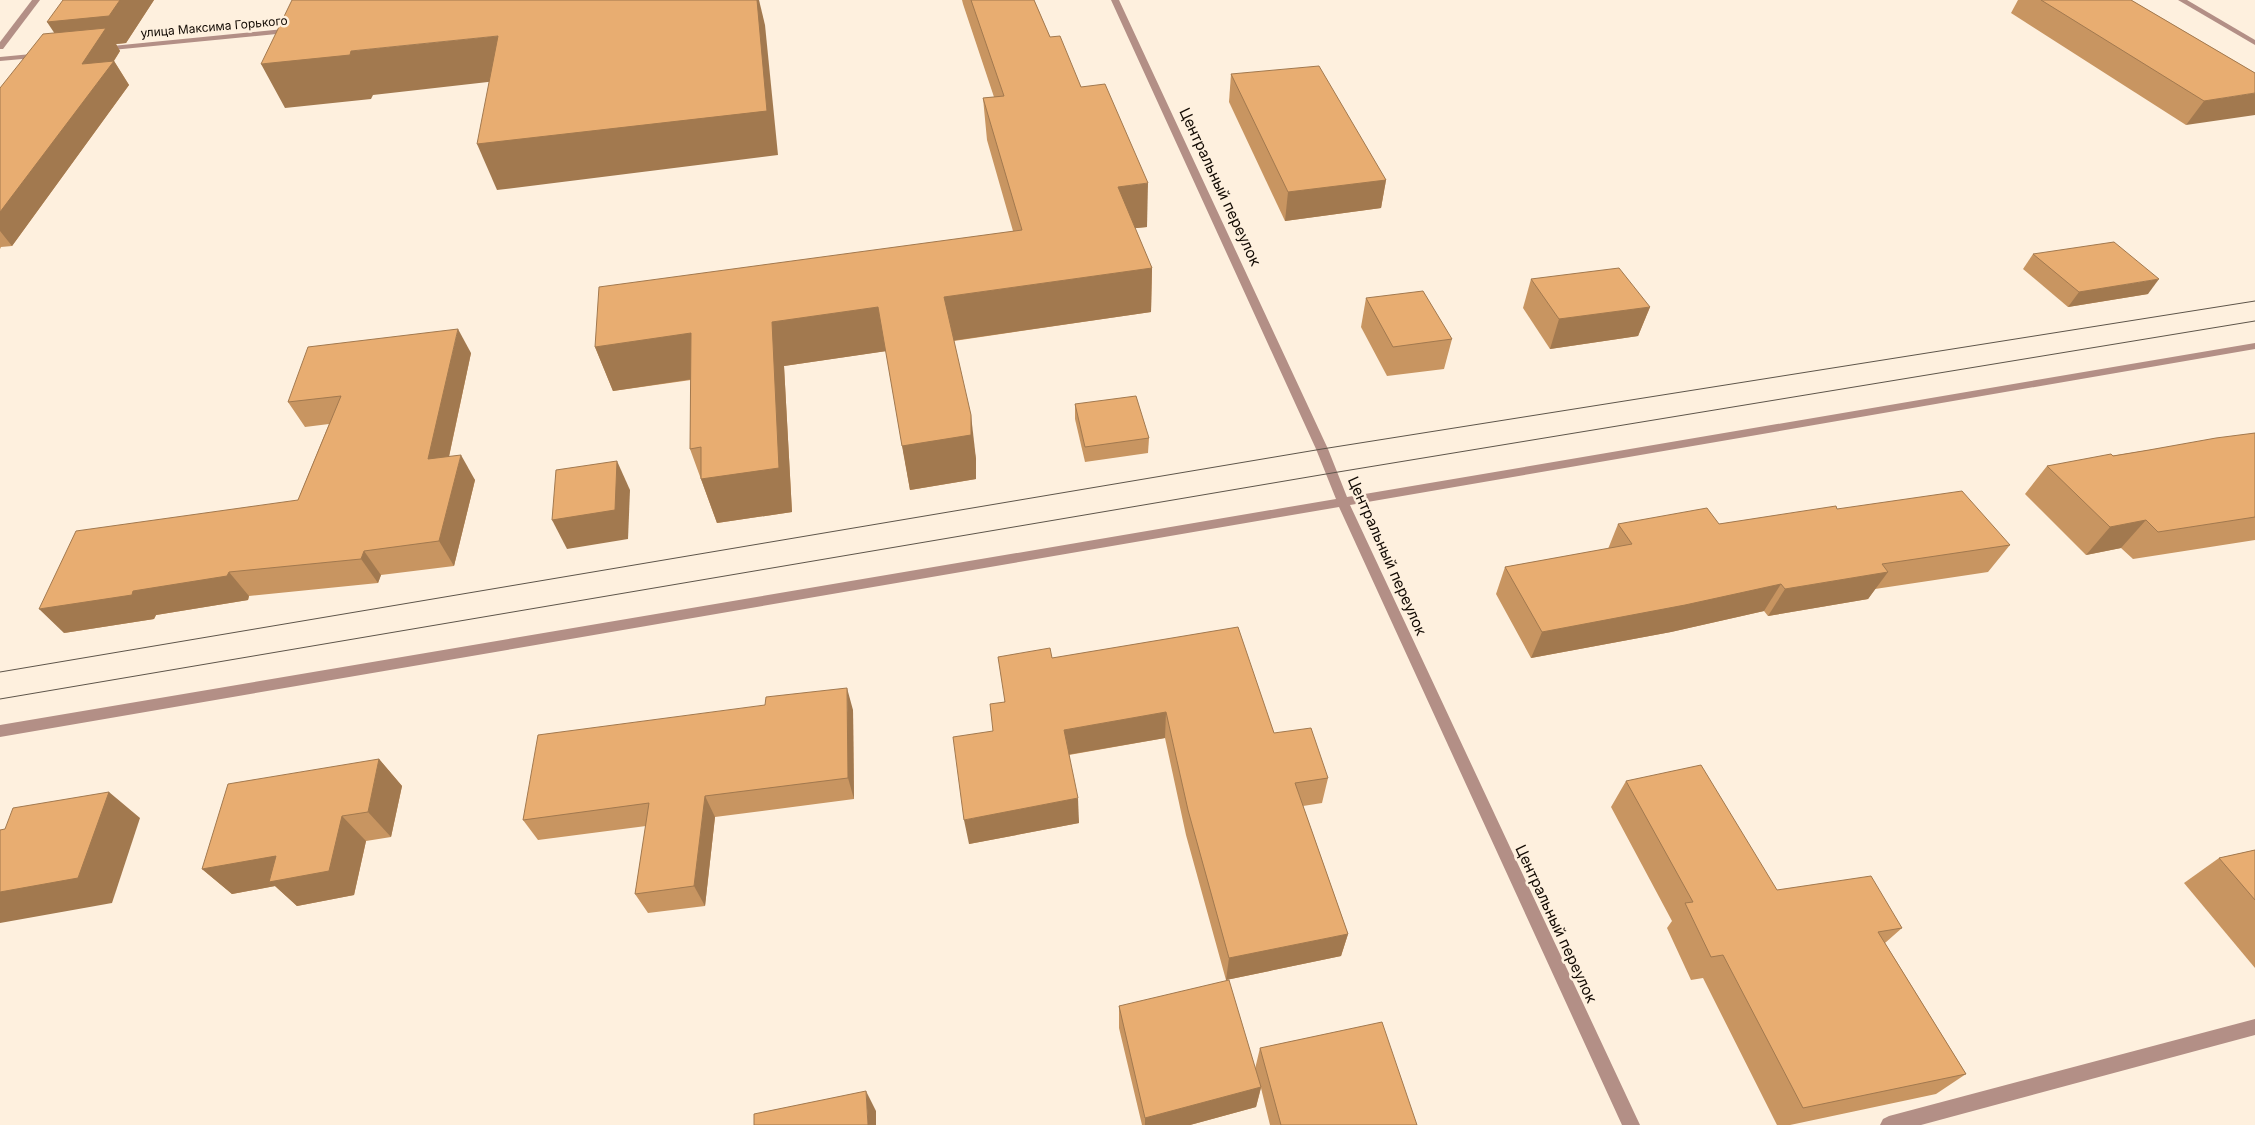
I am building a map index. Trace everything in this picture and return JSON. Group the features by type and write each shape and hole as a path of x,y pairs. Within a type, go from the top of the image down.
{"street":[{"path":"0,47 36,0"},
{"name":"Центральный переулок","path":"1115,0 1322,448 1343,502 1631,1125"},
{"path":"2182,0 2255,43"},
{"name":"улица Максима Горького","path":"88,50 304,29"},
{"path":"0,59 49,54"},
{"path":"0,731 2255,346"},
{"path":"1889,1125 2255,1027"}],"building":[{"path":"63,0 120,0 109,16 47,22"},
{"path":"292,0 757,0 767,111 477,144 498,36 351,51 350,55 261,64"},
{"path":"971,0 1034,0 1050,37 1060,36 1081,87 1105,84 1148,183 1118,187 1152,268 944,297 971,415 971,435 902,446 878,307 772,322 779,468 701,479 701,447 690,449 691,333 595,347 599,287 1022,230 983,98 1004,96"},
{"path":"2041,0 2131,0 2255,73 2255,93 2204,101"},
{"path":"106,28 82,64 114,61 0,212 0,88 43,34"},
{"path":"1319,66 1386,180 1288,192 1231,74"},
{"path":"2114,242 2159,279 2079,292 2033,254"},
{"path":"1619,268 1650,307 1559,319 1531,279"},
{"path":"1423,291 1452,339 1393,347 1366,298"},
{"path":"458,329 428,459 461,455 439,541 364,551 361,559 229,572 227,576 133,591 132,595 39,609 76,531 298,500 341,396 288,402 308,347"},
{"path":"1136,396 1149,438 1085,447 1075,404"},
{"path":"2255,433 2255,517 2158,532 2146,520 2110,527 2047,466 2111,454 2113,456"},
{"path":"617,461 615,510 552,520 556,470"},
{"path":"1962,491 2010,545 1882,564 1888,572 1785,589 1781,584 1685,605 1542,632 1505,567 1632,544 1618,524 1707,508 1719,524 1836,506 1837,509"},
{"path":"1238,627 1274,733 1311,728 1328,778 1295,783 1348,934 1229,958 1188,810 1166,712 1064,730 1078,798 964,820 953,737 993,731 990,704 1005,702 998,657 1050,648 1052,658"},
{"path":"847,688 848,778 705,796 694,886 635,894 649,803 523,820 538,735 765,705 766,697"},
{"path":"379,759 368,812 342,816 329,871 269,882 276,856 202,869 228,784"},
{"path":"1701,765 1777,890 1871,876 1902,928 1878,932 1966,1074 1803,1108 1723,955 1711,957 1685,903 1693,902 1626,781"},
{"path":"109,792 78,878 0,892 0,830 5,829 13,808"},
{"path":"2255,850 2255,900 2219,858"},
{"path":"1229,980 1261,1087 1145,1118 1119,1006"},
{"path":"1382,1022 1417,1125 1281,1125 1260,1048"},
{"path":"866,1091 868,1125 754,1125 754,1114"}],"tram line":[{"path":"0,672 1322,449 2255,301"},
{"path":"0,699 1332,473 2255,321"}]}
